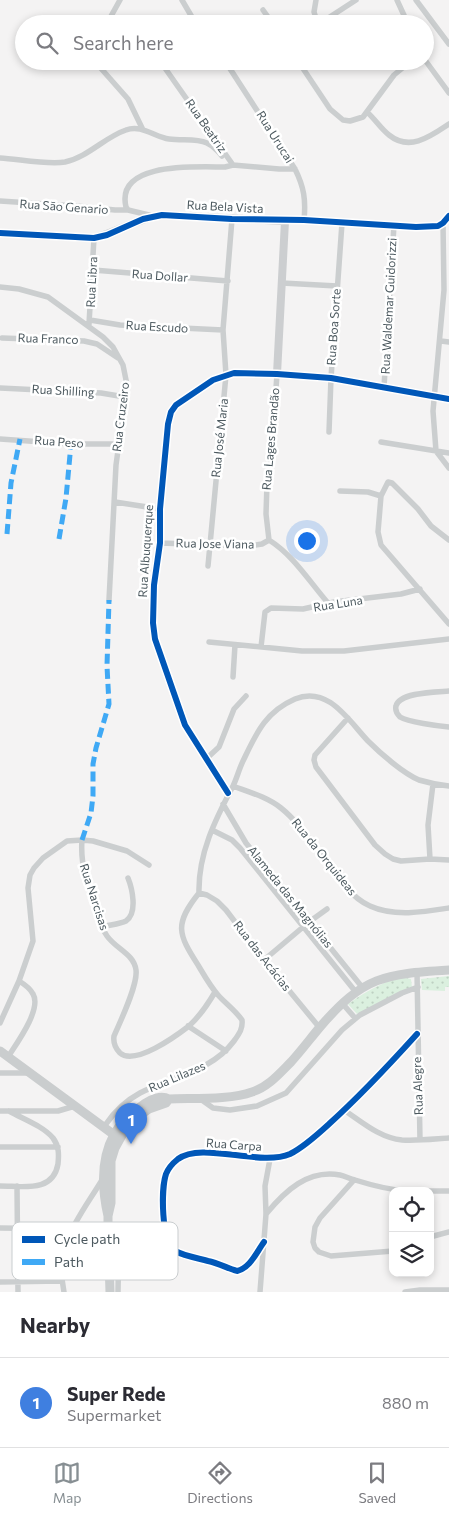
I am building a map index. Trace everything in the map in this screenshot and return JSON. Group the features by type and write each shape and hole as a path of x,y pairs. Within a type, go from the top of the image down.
{"main road":[{"path":"108,1216 113,1134 125,1123 166,1103 169,1099 241,1096 253,1092 272,1080 297,1055 342,1003 359,989 376,980 396,974 449,970"},
{"path":"0,1051 75,1106 103,1124 113,1134"},
{"path":"103,1124 125,1123"},
{"path":"109,1222 103,1178 111,1150 125,1123"},
{"path":"103,1124 111,1150"}],"street":[{"path":"112,15 120,0"},
{"path":"182,0 189,15"},
{"path":"315,15 316,0"},
{"path":"332,15 356,0"},
{"path":"397,0 404,15"},
{"path":"416,0 427,15"},
{"path":"263,10 267,15"},
{"path":"434,24 449,44"},
{"path":"102,70 128,99 143,130"},
{"name":"Rua Beatriz","path":"166,70 223,155 233,165 279,170 295,169"},
{"name":"Rua Urucai","path":"231,70 295,169 305,198 304,220"},
{"path":"304,70 336,116 350,121 363,117 382,89 400,70"},
{"path":"432,70 449,93"},
{"path":"367,112 388,135 397,141 405,143 416,143 426,139 449,124"},
{"path":"0,158 64,162 88,152 130,128 143,130 170,139 205,143 214,147 223,155 216,166"},
{"path":"128,210 125,204 128,187 136,178 144,174 172,169 233,165"},
{"name":"Rua Sāo Genario","path":"0,201 128,210 153,216"},
{"name":"Rua Bela Vista","path":"0,233 94,238 107,235 153,216 162,215 430,227 443,223"},
{"path":"449,216 443,223 446,290 433,411 436,451 449,468"},
{"name":"Rua José Maria","path":"208,566 226,375 223,330 232,219"},
{"name":"Rua Lages Brandão","path":"269,540 266,514 267,484 271,460 277,374 285,221"},
{"name":"Rua Boa Sorte","path":"329,432 342,223"},
{"name":"Rua Waldemar Guidorizzi","path":"384,387 394,225"},
{"name":"Rua Libra","path":"89,323 94,238"},
{"name":"Rua Dollar","path":"93,270 228,281"},
{"path":"282,283 337,286"},
{"name":"Rua Cruzeiro","path":"0,287 19,289 48,297 89,323 108,342 120,359 126,378 118,444 109,600"},
{"name":"Rua Escudo","path":"89,323 223,330"},
{"name":"Rua Franco","path":"2,338 84,341 96,344 120,359"},
{"path":"441,340 449,342"},
{"path":"277,374 331,378 449,398"},
{"name":"Rua Albuquerque","path":"228,793 185,725 155,640 153,623 154,585 160,543 160,509 168,424 171,412 176,405 213,380 226,375 277,374"},
{"name":"Rua Shilling","path":"0,388 125,396"},
{"name":"Rua Peso","path":"0,439 71,444 118,444"},
{"path":"381,442 449,453"},
{"path":"449,540 430,526 418,508 392,483 388,482 381,496 378,527 381,546 449,624"},
{"path":"340,491 368,492 381,496"},
{"path":"114,502 160,509"},
{"path":"269,540 280,547 293,560 328,603"},
{"name":"Rua Jose Viana","path":"160,543 258,545 269,540"},
{"name":"Rua Luna","path":"260,646 266,612 271,608 303,609 328,603 401,594 420,589"},
{"path":"209,642 302,651 344,652 449,639"},
{"path":"233,677 235,645"},
{"path":"449,691 401,698 396,706 396,710 400,717 449,728"},
{"path":"206,759 219,747 234,709 246,696"},
{"path":"215,992 187,948 182,936 181,924 186,910 199,893 201,861 223,804 257,732 275,710 300,697 313,696 331,703 348,718 368,742 388,758 419,779 433,784 449,786"},
{"path":"348,718 314,754 316,767 375,845 392,859 401,861 449,860"},
{"path":"430,859 428,825 433,784"},
{"name":"Rua da Orquideas","path":"233,786 266,799 283,809 307,836 336,875 370,907 416,913 449,908"},
{"name":"Alameda das Magnólias","path":"223,804 246,843 359,989"},
{"name":"Alameda das Magnólias","path":"212,830 236,843 303,927 359,989"},
{"path":"0,1023 19,981 33,941 28,888 30,875 34,868 67,841 82,840 93,841 127,851 149,865"},
{"name":"Rua Narcisas","path":"82,840 83,869 102,928 107,937 132,960 137,973 134,987 114,1036 114,1044 118,1051 123,1055 137,1056 150,1051 188,1026 204,1009 215,992"},
{"path":"102,928 125,921 131,915 133,902 132,888 128,878"},
{"path":"273,888 278,884"},
{"name":"Rua das Acácias","path":"199,893 217,901 226,910 264,960 320,1027"},
{"path":"264,960 309,922 327,910"},
{"name":"Rua Alegre","path":"417,972 420,1140"},
{"path":"8,1057 34,1012 34,995 29,988 19,981"},
{"path":"199,1098 214,1108 230,1110 257,1106 286,1093 355,1018 373,1006 418,987"},
{"name":"Rua Lilazes","path":"103,1124 116,1110 140,1093 204,1067 226,1051 243,1025 242,1020 215,992"},
{"path":"342,1003 355,1018"},
{"path":"188,1026 226,1051"},
{"name":"Rua Carpa","path":"165,1222 163,1193 166,1176 176,1160 183,1156 194,1154 270,1159 290,1154 344,1110 417,1034"},
{"path":"0,1074 30,1073"},
{"path":"0,1112 58,1111 75,1106"},
{"path":"344,1110 378,1133 389,1138 402,1140 449,1138"},
{"path":"0,1186 36,1186 46,1184 52,1180 56,1173 59,1155 58,1146 47,1132 9,1112"},
{"path":"0,1147 58,1146"},
{"path":"260,1292 266,1214 266,1178 270,1159"},
{"path":"266,1214 277,1200 298,1182 312,1176 340,1175 389,1187"},
{"path":"76,1222 103,1178"},
{"path":"354,1180 320,1218 315,1227 313,1242 315,1248 318,1252 331,1256 389,1251"},
{"path":"17,1186 18,1222"},
{"path":"434,1191 449,1191"},
{"path":"265,1195 277,1200"},
{"path":"434,1236 449,1232"},
{"name":"Rua Carpa","path":"178,1252 236,1270 242,1270 248,1265 264,1242"},
{"path":"0,1282 62,1281 64,1292"},
{"path":"18,1282 18,1292"},
{"path":"405,1292 449,1290"}],"green space":[{"path":"449,976 449,987 445,987 445,991 422,990 421,979"},
{"path":"401,977 411,979 412,988 357,1014 348,1004 373,988"}],"marked path":[{"path":"7,534 11,483 20,439"},
{"path":"59,539 66,498 71,444"},
{"path":"82,840 91,813 93,764 96,748 109,704 107,666 109,600"}],"cycle path":[{"path":"0,233 94,238 107,235 143,219 162,215 232,219 304,220 416,227 438,226 449,216"},
{"path":"228,793 185,725 155,639 153,623 154,585 160,543 160,509 168,424 171,412 176,405 213,380 234,373 331,378 449,399"},
{"path":"164,1222 164,1181 169,1168 178,1159 188,1154 201,1152 263,1158 290,1154 310,1140 341,1113 417,1034"},
{"path":"178,1252 237,1271 246,1267 264,1242"}],"place":[{"name":"Super Rede","path":"131,1144"}]}
